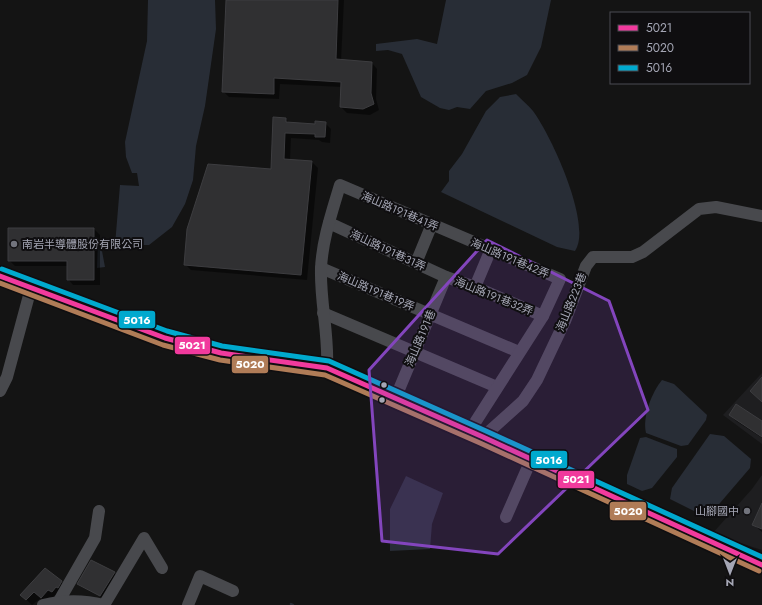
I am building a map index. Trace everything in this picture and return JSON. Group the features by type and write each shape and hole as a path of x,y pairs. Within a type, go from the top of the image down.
{"main road":[{"path":"0,276 165,338 221,353 327,368 483,437 762,565"}],"street":[{"name":"海山路191巷41弄","path":"329,223 340,185 461,236"},
{"name":"海山路223巷","path":"483,437 523,401 537,380 577,291 586,266 593,257 632,257 643,252 685,222 699,209 716,207 762,216"},
{"name":"海山路191巷31弄","path":"329,223 446,277"},
{"path":"327,368 328,356 323,313 321,268 329,223"},
{"path":"416,263 432,224"},
{"name":"海山路191巷42弄","path":"461,236 560,279 543,316"},
{"path":"475,287 491,249"},
{"name":"海山路191巷19弄","path":"321,268 519,352"},
{"name":"海山路191巷32弄","path":"446,277 475,287 543,316"},
{"name":"海山路191巷","path":"395,399 446,277"},
{"path":"0,391 7,377 31,288"},
{"path":"323,313 497,387"},
{"path":"469,432 543,316"},
{"path":"506,517 531,460"},
{"path":"59,601 95,538 99,511"},
{"path":"43,605 59,601 80,601 104,605 144,538 162,568"},
{"path":"188,605 200,576 233,591"}],"highlighted area":[{"path":"487,240 609,301 648,410 498,554 382,541 369,370"}],"shaded area":[{"path":"148,0 215,0 216,29 205,106 196,146 193,180 185,204 172,227 149,245 115,245 120,185 139,186 137,173 132,173 126,157 125,142 147,41"},
{"path":"446,0 551,0 541,47 527,75 512,83 486,91 470,109 457,107 449,110 440,108 421,97 402,54 388,50 376,51 376,44 417,39 437,44"},
{"path":"516,94 527,104 541,123 550,139 568,180 579,222 579,239 575,251 557,247 441,192 449,181 449,171 462,154 486,111 500,97"},
{"path":"98,240 100,240 105,267 97,268"},
{"path":"762,373 762,444 723,415"},
{"path":"662,380 674,384 707,415 706,420 688,445 681,446 646,433 645,420 651,398"},
{"path":"710,434 724,436 751,459 750,468 714,510 704,516 670,499 672,488"},
{"path":"646,437 677,449 677,457 652,488 642,491 627,484 627,475 640,438"},
{"name":"山腳國中","path":"762,475 762,550 712,534 752,489"},
{"path":"406,476 443,493 432,524 430,549 390,551 390,509"}],"building":[{"path":"226,0 338,0 336,59 372,62 371,93 374,104 363,109 340,107 341,82 274,78 274,94 222,92"},
{"path":"273,117 286,118 286,122 315,124 315,121 326,122 325,137 315,137 315,134 285,133 284,159 312,161 301,275 184,265 187,229 208,164 271,169"},
{"path":"8,228 94,228 94,280 67,280 67,261 8,261"},
{"path":"762,377 762,402 750,391"},
{"path":"736,404 762,421 762,437 729,415"},
{"path":"762,503 762,529 752,525"},
{"path":"91,560 115,572 100,596 77,584"},
{"path":"45,568 62,581 58,588 56,587 52,592 48,590 41,598 34,592 26,600 20,595"}],"transit line":[{"name":"5016","path":"2,269 167,331 222,346 329,361 762,557"},
{"name":"5021","path":"0,276 165,338 221,353 327,368 483,437 762,565"},
{"name":"5020","path":"0,283 163,345 220,360 325,375 480,443 759,571"}],"place":[{"name":"南岩半導體股份有限公司","path":"14,244"},
{"name":"山腳國中","path":"747,511"}]}
